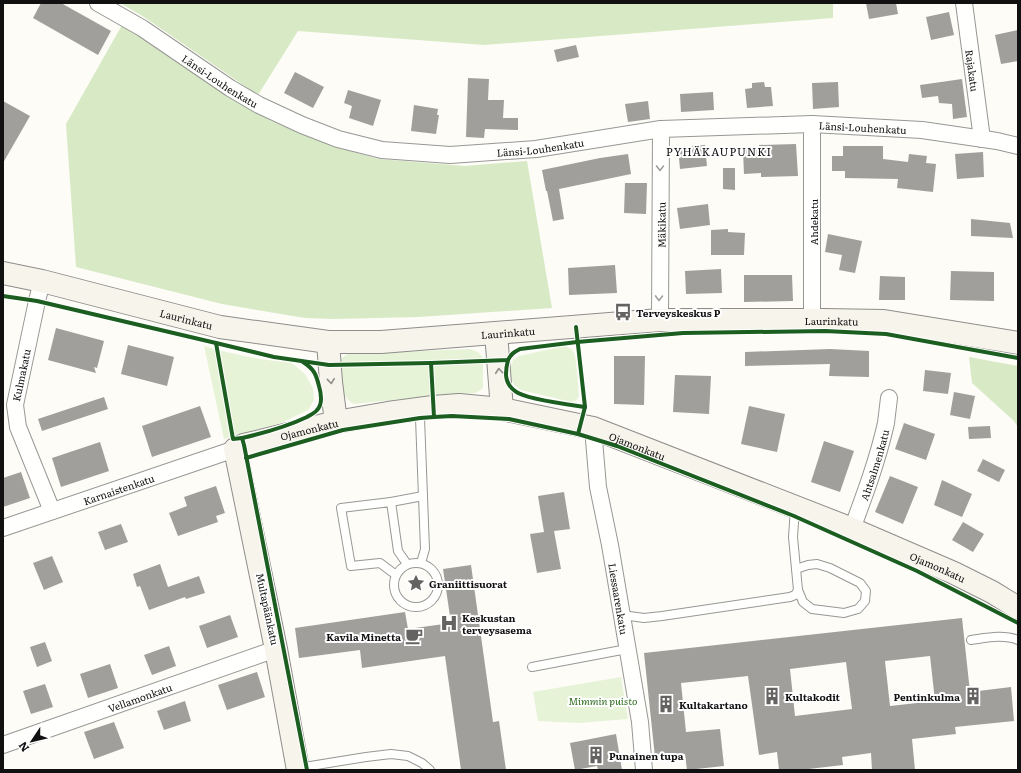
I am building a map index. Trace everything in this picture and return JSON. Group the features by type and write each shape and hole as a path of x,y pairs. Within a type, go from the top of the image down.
{"street":[{"name":"Länsi-Louhenkatu","path":"98,3 142,28 230,88 259,105 302,125 338,139 382,150 450,155 536,149 661,129 812,124 922,130 1018,146"},
{"name":"Rajakatu","path":"964,3 982,139"},
{"name":"Ahdekatu","path":"812,124 812,320"},
{"name":"Mäkikatu","path":"660,320 661,129"},
{"name":"Laurinkatu","path":"3,273 42,281 220,327 328,342 381,342 660,320 812,320 884,321 1018,343"},
{"name":"Kulmakatu","path":"42,281 15,405 18,427 52,511"},
{"path":"496,333 502,409"},
{"path":"328,342 330,376 336,422"},
{"name":"Ahtsalmenkatu","path":"852,529 870,481 886,422 889,398"},
{"name":"Ojamonkatu","path":"235,449 244,445 336,422 388,413 459,405 502,409 593,428 661,454 795,508 852,529 954,573 992,592 1018,608"},
{"name":"Liessaarenkatu","path":"593,428 598,487 610,545 640,722 644,770"},
{"name":"Karnaistenkatu","path":"3,528 235,449"},
{"name":"Multapäänkatu","path":"235,449 276,649 298,769"},
{"name":"Vellamonkatu","path":"3,745 276,649"}],"lane":[{"path":"418,409 420,418 425,550 421,563"},
{"path":"396,575 380,563 350,566 341,508 391,502 423,496"},
{"path":"391,502 398,551 407,564"},
{"path":"795,508 793,537 796,570 798,590 803,602 812,609 844,613 858,609 865,601 866,591 860,583 830,568 817,564 808,565 796,570"},
{"path":"421,563 428,566 433,571 438,585 437,592 428,603 422,606 414,607 401,601 397,596 394,589 394,582 396,575 407,564 421,563"},
{"path":"622,615 644,618 680,613 790,597 795,595 798,590"},
{"path":"971,640 999,636 1018,640"},
{"path":"532,666 627,650"},
{"path":"298,769 366,756 391,754 408,756 422,763 430,770"}],"green space":[{"path":"120,3 833,3 833,18 484,45 298,31 258,95 144,17"},
{"path":"122,25 271,121 331,146 379,159 465,166 527,161 552,308 419,317 334,319 305,318 222,304 76,267 66,124"},
{"path":"204,346 260,359 292,363 305,374 313,388 314,400 308,410 281,423 224,439"},
{"path":"564,346 571,349 574,354 579,395 576,400 571,402 521,390 514,385 510,376 510,369 513,360 519,356"},
{"path":"470,349 478,352 483,358 483,388 476,393 440,395 354,404 345,396 341,386 340,361 348,354"},
{"path":"969,357 1018,366 1018,427 1013,420 972,383"},
{"name":"Mimmin puisto","path":"621,677 628,719 579,723 538,721 533,692"}],"building":[{"path":"41,3 61,3 111,31 98,55 33,18"},
{"path":"866,3 896,3 898,14 869,19"},
{"path":"949,12 954,35 931,40 926,17"},
{"path":"1018,30 1018,61 1001,64 995,35"},
{"path":"576,45 579,57 557,62 554,50"},
{"path":"295,72 324,87 313,108 284,93"},
{"path":"468,78 489,79 488,100 504,100 503,118 518,118 518,130 485,129 484,138 466,137"},
{"path":"962,79 967,117 953,119 952,104 939,103 938,96 922,98 920,85"},
{"path":"764,82 765,87 771,87 773,106 747,108 745,89 752,88 752,83"},
{"path":"838,82 839,107 813,109 812,83"},
{"path":"348,90 381,100 373,126 349,118 352,106 344,103"},
{"path":"713,92 714,110 681,112 680,94"},
{"path":"3,101 30,116 3,163"},
{"path":"648,101 650,119 628,122 625,104"},
{"path":"414,105 438,109 437,115 439,115 436,134 411,131"},
{"path":"796,144 798,176 761,177 761,173 744,174 743,150 759,150 759,145"},
{"path":"705,145 707,166 680,169 678,147"},
{"path":"843,146 883,146 883,159 908,162 909,154 927,156 926,163 936,164 933,192 897,188 898,179 845,178 845,171 832,171 832,156 843,156"},
{"path":"983,152 984,177 957,179 955,154"},
{"path":"628,154 631,174 559,189 564,219 553,221 542,170"},
{"path":"723,168 735,168 735,190 723,189"},
{"path":"625,183 647,183 646,214 624,213"},
{"path":"708,204 710,225 680,229 677,208"},
{"path":"971,219 1010,223 1013,238 971,236"},
{"path":"728,229 728,232 745,233 744,255 711,255 711,230"},
{"path":"828,234 862,241 855,273 839,270 842,255 825,252"},
{"path":"615,265 617,293 569,295 568,268"},
{"path":"721,269 722,293 686,294 685,271"},
{"path":"951,271 994,272 994,301 950,300"},
{"path":"744,275 792,275 793,301 744,302"},
{"path":"880,276 905,277 905,300 879,300"},
{"path":"56,328 104,341 97,368 94,367 96,373 48,360"},
{"path":"128,345 174,357 167,386 121,374"},
{"path":"830,349 869,351 869,377 829,376 830,364 745,366 745,352"},
{"path":"614,356 645,356 644,405 614,404"},
{"path":"925,370 951,373 948,394 923,391"},
{"path":"675,375 711,376 709,414 673,412"},
{"path":"954,392 975,396 970,419 950,415"},
{"path":"104,397 108,409 42,431 38,419"},
{"path":"200,406 211,437 152,457 142,426"},
{"path":"749,406 785,414 777,452 741,444"},
{"path":"904,423 935,434 926,460 895,449"},
{"path":"990,426 991,438 969,439 968,427"},
{"path":"824,441 854,451 840,492 811,482"},
{"path":"100,442 109,471 61,487 52,458"},
{"path":"983,459 1005,470 999,482 977,471"},
{"path":"21,472 30,498 3,507 3,478"},
{"path":"890,476 918,487 903,524 875,512"},
{"path":"942,480 972,494 962,517 934,505"},
{"path":"216,486 225,513 216,516 218,522 178,536 169,513 187,506 184,497"},
{"path":"564,492 570,529 554,531 561,569 537,573 530,534 544,532 538,496"},
{"path":"963,522 984,534 973,552 952,540"},
{"path":"121,524 128,542 105,550 98,532"},
{"path":"52,556 63,582 44,590 33,563"},
{"path":"160,564 168,587 199,576 205,593 186,599 185,597 149,610 140,586 137,587 133,574"},
{"path":"471,565 493,722 499,721 506,770 461,770 445,656 362,668 360,650 299,658 295,628 405,612 408,629 451,623 443,569"},
{"path":"230,615 238,637 207,648 199,626"},
{"path":"962,618 970,692 1011,687 1014,721 955,727 956,734 912,739 915,770 872,770 871,753 842,757 843,765 800,770 779,770 777,752 759,755 748,676 681,683 686,732 720,729 724,766 687,770 685,754 655,757 644,653","holes":["930,656 935,701 890,706 885,661","846,662 852,709 795,716 790,669"]},
{"path":"45,642 52,661 37,667 30,647"},
{"path":"169,646 176,666 152,675 144,655"},
{"path":"110,664 118,688 88,698 80,674"},
{"path":"257,672 265,697 227,710 218,685"},
{"path":"45,684 53,707 31,714 23,691"},
{"path":"185,701 191,721 164,730 157,711"},
{"path":"114,722 124,748 94,759 84,732"},
{"name":"Punainen tupa","path":"616,734 622,770 598,770 597,766 575,770 570,743"}],"cycle path":[{"path":"3,296 37,301 216,343 233,439 242,438 244,445 307,770"},
{"path":"576,327 585,407 578,434"},
{"path":"216,343 274,357 329,365 431,363 508,360 513,353 520,349 577,342 683,333 825,331 886,334 1018,358"},
{"path":"508,360 506,377 511,388 515,391 528,397 585,407"},
{"path":"242,438 291,424 307,417 319,408 321,398 316,375 310,367 303,362"},
{"path":"431,363 434,417"},
{"path":"246,458 343,430 420,418 452,416 509,419 578,434 617,446 794,516 917,571 1018,623"}],"place":[{"name":"Terveyskeskus P","path":"623,312"},
{"name":"Graniittisuorat","path":"416,583"},
{"name":"Keskustan terveysasema","path":"449,623"},
{"name":"Kavila Minetta","path":"414,636"},
{"name":"Kultakodit","path":"772,696"},
{"name":"Pentinkulma","path":"973,696"},
{"name":"Kultakartano","path":"666,704"},
{"name":"Punainen tupa","path":"596,755"}],"district":[{"name":"PYHÄKAUPUNKI","path":"719,151"}]}
